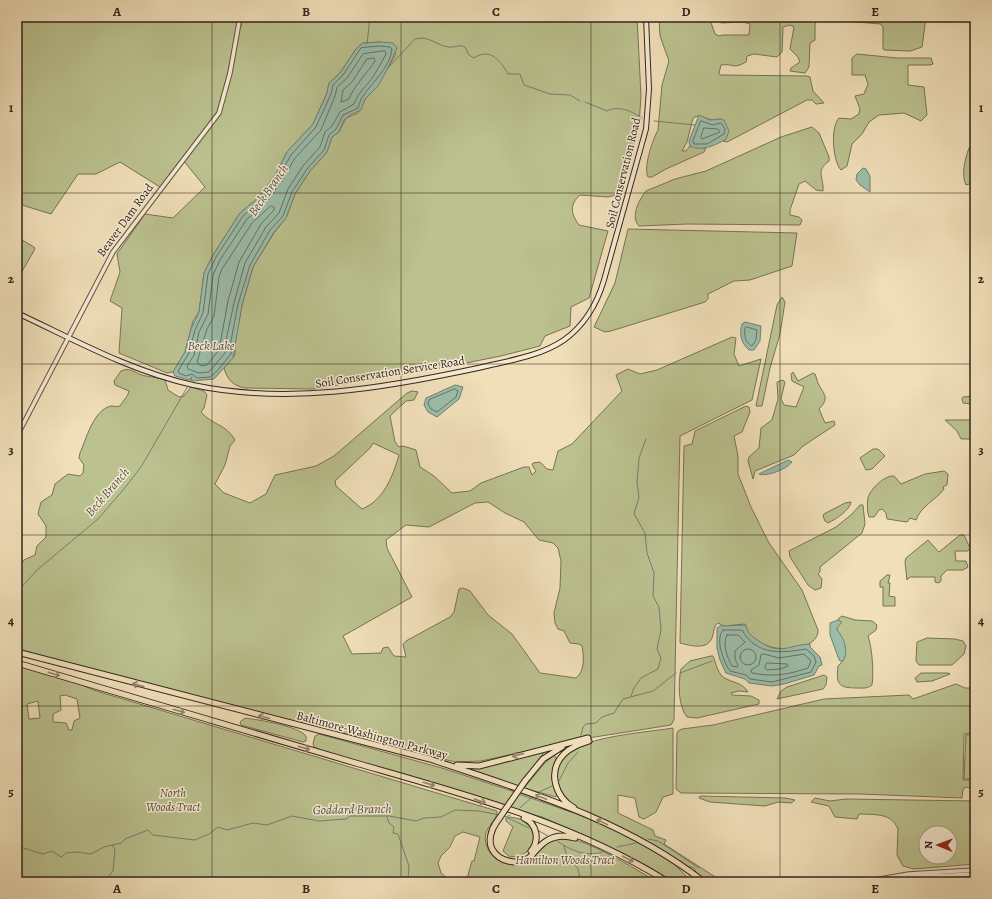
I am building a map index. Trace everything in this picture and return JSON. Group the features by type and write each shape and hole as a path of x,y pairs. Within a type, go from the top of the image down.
{"highway":[{"name":"Baltimore-Washington Parkway","path":"17,652 430,760 526,791 591,816 658,850 704,882"},
{"path":"17,663 442,788 511,811 619,854 668,882"},
{"path":"430,760 460,766 472,766 589,740"},
{"path":"584,839 563,836 554,837 542,843 526,859 514,862 503,859 494,852 490,844 490,835 496,823 537,766 564,748 589,740"},
{"path":"589,740 562,755 557,765 555,778 558,792 565,802 591,816"},
{"path":"490,835 496,851 507,858 521,858 532,850 536,840 534,826 528,820 511,811"}],"main road":[{"name":"Soil Conservation Road","path":"580,326 594,307 602,289 646,129 649,89 646,17"},
{"name":"Soil Conservation Service Road","path":"17,313 128,365 193,385 244,392 314,394 435,377 512,360 553,347 580,326"}],"street":[{"name":"Beaver Dam Road","path":"17,436 69,338 112,252 219,113 230,73 240,17"},
{"path":"863,882 909,874 975,870"},
{"path":"880,882 914,877 975,874"}],"green space":[{"path":"17,17 239,17 228,72 217,112 160,187 120,162 96,174 78,174 51,214 22,205 17,207"},
{"path":"242,17 637,17 641,96 639,125 624,183 616,195 608,197 580,195 574,202 572,210 579,225 608,231 589,298 571,307 570,326 545,336 540,346 501,356 441,368 313,389 245,388 237,386 229,379 224,368 235,355 235,342 242,305 253,267 274,233 286,218 295,194 310,171 327,152 332,137 339,132 346,118 358,113 365,99 388,68 396,54 380,42 363,43 356,49 340,73 329,83 327,93 313,124 287,152 276,174 259,197 240,213 213,255 204,273 199,312 193,321 185,352 173,372 167,373 119,353 122,308 110,301 120,272 117,254 145,214 173,218 205,187 183,160 219,113 239,27 241,27"},
{"path":"659,17 709,17 715,34 719,36 749,35 750,24 743,22 721,23 716,17 818,17 815,25 815,40 810,43 809,67 805,73 790,71 791,68 800,62 798,57 790,49 794,27 790,25 783,27 782,52 777,57 754,54 747,56 746,62 738,66 721,65 719,73 720,75 807,76 810,77 813,91 824,103 816,104 812,100 807,100 727,142 723,141 726,139 721,119 712,120 696,116 693,118 687,142 682,151 686,151 690,146 706,148 704,152 652,177 648,177 648,160 651,146 658,130 662,85 669,61 660,36"},
{"path":"842,17 926,17 922,47 910,51 885,50 883,49 883,27 881,24 844,21"},
{"path":"857,54 897,58 931,58 933,64 930,65 908,65 908,85 924,87 927,115 921,121 904,113 879,115 869,122 862,134 852,144 847,166 841,170 838,166 834,152 834,129 836,122 839,118 851,119 859,114 860,109 855,96 864,94 868,84 865,75 852,75 852,58"},
{"path":"812,127 819,133 829,157 829,161 821,171 823,191 816,190 805,181 799,184 790,210 790,215 799,217 802,220 800,225 687,224 639,226 636,222 636,208 646,191 675,179 706,171 781,137"},
{"path":"973,146 975,147 975,182 966,185 964,177 965,162 969,148"},
{"path":"628,229 797,233 792,266 750,280 734,281 708,294 708,299 705,302 605,332 594,327 615,283"},
{"path":"17,237 35,249 17,280"},
{"path":"782,297 785,302 780,334 770,368 762,406 756,406 777,305"},
{"path":"732,337 736,338 734,354 739,366 761,359 752,400 680,436 674,720 671,725 582,739 481,761 455,762 69,664 17,649 17,570 24,560 35,555 37,546 46,537 46,526 38,514 41,502 52,495 55,484 68,474 80,476 83,473 84,465 79,458 80,453 95,419 99,413 105,409 111,406 120,406 127,397 129,391 115,385 114,381 121,371 131,370 143,375 165,380 168,390 179,397 184,396 191,387 204,391 207,395 204,408 201,412 227,431 235,440 230,446 225,465 215,484 224,493 250,503 266,494 275,475 316,466 334,456 407,393 412,391 418,392 414,400 406,401 390,416 395,442 399,447 403,446 416,450 420,467 434,476 452,493 470,491 481,483 524,467 529,467 532,475 536,471 532,465 533,463 540,462 547,469 553,470 558,451 572,444 622,391 616,375 628,369 640,374 657,370","holes":["373,443 399,455 394,471 382,493 370,505 362,509 336,486 335,481 370,448","488,502 505,513 524,522 539,540 553,543 558,548 561,561 560,588 554,613 555,623 558,629 564,631 570,643 579,644 582,646 583,664 579,675 576,678 540,673 512,634 488,615 470,591 463,588 459,589 454,612 450,617 403,644 406,657 394,656 388,647 383,648 381,653 352,654 343,636 412,597 387,548 386,540 406,525 429,527 475,503"]},
{"path":"793,372 798,381 813,373 815,374 825,398 824,403 819,409 825,423 834,421 835,425 803,446 794,455 755,471 753,479 748,461 749,457 759,448 761,428 772,420 778,399 777,382 783,380 785,382 781,399 784,405 796,407 804,387 792,381 791,374"},
{"path":"975,396 975,439 961,439 957,431 945,420 971,420 971,404 963,403 962,399 963,397"},
{"path":"746,406 749,407 750,412 742,432 734,436 738,456 738,474 751,507 769,543 802,590 818,630 817,637 812,642 797,648 788,649 772,647 764,644 756,640 747,631 745,624 724,626 718,623 715,627 711,640 704,645 695,646 680,643 684,446 692,444 695,431"},
{"path":"873,449 878,449 885,456 872,469 866,470 860,458"},
{"path":"944,471 948,474 947,485 943,487 944,489 941,493 921,511 916,520 910,518 907,522 887,519 886,513 882,509 879,510 874,517 869,517 867,508 869,494 882,480 890,476 894,476 901,484 925,474"},
{"path":"851,502 848,508 839,517 828,523 825,521 823,516 824,514 845,503"},
{"path":"860,505 863,505 865,524 862,533 820,567 820,572 818,574 822,579 821,588 815,590 808,585 790,557 789,551 836,527 852,514"},
{"path":"960,535 964,535 970,548 968,551 955,551 956,561 966,561 968,567 963,570 947,570 941,576 941,581 939,583 935,582 935,577 910,577 907,580 906,558 928,540 939,552"},
{"path":"887,575 890,575 888,583 890,583 889,596 895,597 895,606 883,606 883,587 880,587 880,581"},
{"path":"842,616 855,620 872,621 877,625 876,630 868,636 872,653 873,673 872,685 868,687 846,687 842,686 838,681 838,666 843,661 837,628 840,621 838,619"},
{"path":"927,638 955,639 963,641 966,646 964,654 952,665 919,665 916,661 917,642"},
{"path":"713,656 718,670 723,677 740,684 748,692 739,691 731,693 732,695 751,696 759,700 759,704 697,718 687,717 680,701 679,681 681,669 690,661"},
{"name":"North Woods Tract","path":"17,663 64,677 93,690 497,811 495,819 485,836 488,849 496,859 513,863 519,862 534,856 546,844 557,838 567,838 579,841 608,854 657,882 466,882 472,861 474,861 480,837 463,832 455,836 450,847 441,856 438,863 441,873 452,882 17,882","holes":["65,695 77,699 80,718 74,721 72,730 69,730 66,723 53,722 53,714 61,710 60,696","38,701 40,718 29,719 27,704"]},
{"path":"921,673 950,674 932,681 917,682 915,678"},
{"path":"824,675 827,677 826,685 823,689 777,699 781,691 787,687"},
{"path":"975,676 975,733 964,734 963,780 975,780 975,792 973,789 966,787 963,789 962,798 860,794 681,793 676,789 677,733 682,729 713,725 824,699 909,695 913,699 956,684 965,688 970,688"},
{"path":"245,718 260,720 295,729 302,732 306,736 306,741 303,742 241,725 240,722"},
{"path":"673,728 673,794 663,797 656,812 644,819 639,817 635,798 618,795 618,813 653,830 655,836 666,840 664,844 723,882 702,880 694,868 678,863 665,855 692,882 673,882 646,865 589,838 542,817 510,808 519,794 568,811 589,816 573,807 557,791 556,797 524,788 544,764 554,755 558,761 567,753 580,746 595,741 628,734"},
{"path":"319,734 442,768 515,792 505,806 321,750 314,747 313,744 315,736"},
{"path":"966,735 975,735 975,779 964,779"},
{"path":"545,750 518,786 473,771 475,768"},
{"path":"700,796 785,798 795,800 791,803 778,802 765,806 710,802 699,798"},
{"path":"815,798 830,801 846,799 975,801 975,864 914,869 903,866 897,855 898,829 892,820 883,816 859,814 857,819 835,817 829,806 811,802"},
{"path":"510,817 525,820 530,826 534,839 530,849 525,853 510,857 503,851 513,827 506,821 506,818"}],"water":[{"name":"Beck Lake","path":"363,43 393,43 397,48 378,86 365,99 361,110 350,115 343,121 339,132 332,137 327,152 310,171 295,194 286,218 274,232 253,267 242,305 233,358 214,379 192,381 191,378 189,380 175,376 173,372 185,352 191,329 199,312 204,273 213,255 240,213 259,197 276,174 287,152 313,124 327,93 329,83 340,73 356,49"},
{"path":"699,115 710,120 724,120 729,131 726,139 704,148 695,148 690,146 689,141"},
{"path":"863,168 866,169 870,176 870,192 856,180 857,174"},
{"path":"745,322 761,326 760,341 754,350 749,350 741,338 742,324"},
{"path":"455,385 463,387 459,399 437,417 428,412 424,405 426,398"},
{"path":"788,460 792,462 781,470 763,475 759,474"},
{"path":"838,620 842,622 837,630 844,641 846,649 843,661 840,661 838,657 830,635 830,623"},
{"path":"746,625 752,636 771,648 783,649 810,644 810,647 820,657 822,665 819,666 814,675 772,686 749,683 745,679 726,673 720,660 717,648 717,628 720,626"}],"waterway":[{"name":"Beck Branch","path":"367,44 370,17"},
{"path":"387,69 415,39 425,38 445,46 465,47 469,55 474,58 485,54 490,55 502,64 508,74 520,74 524,85 550,94 570,95 580,101"},
{"path":"585,102 607,111 611,109 625,110 642,118"},
{"path":"654,121 695,125"},
{"name":"Beck Branch","path":"190,381 192,377"},
{"name":"Beck Branch","path":"17,592 37,570 98,519 124,489 141,467 188,386"},
{"path":"631,696 634,688 641,678 658,669 661,658 657,649 661,630 659,607 653,596 654,573 647,553 645,533 634,514 639,497 637,483 639,458 646,439"},
{"path":"680,673 712,661"},
{"path":"581,735 583,727 586,724 596,723 602,717 614,713 623,699 653,691 676,673"},
{"path":"559,781 568,763 578,752"},
{"path":"539,792 552,786"},
{"path":"520,808 531,798"},
{"name":"Goddard Branch","path":"17,846 43,854 52,851 61,857 66,853 76,852 91,854 104,847 121,843 125,839 148,830 153,835 195,840 209,834 218,827 227,830 253,823 267,825 292,816 319,821 346,819 350,816 389,816 416,821 424,818 441,817 455,810 479,811 500,815"},
{"name":"Goddard Branch","path":"503,816 506,817 510,815"},
{"path":"387,817 389,823 394,827 393,833 398,834 409,866 408,879 411,882"},
{"path":"508,818 529,828"},
{"path":"539,831 548,836"},
{"path":"648,839 658,841 699,868"},
{"path":"556,840 566,847 578,852 590,854 602,852"},
{"path":"617,847 636,843"},
{"path":"104,882 113,871 115,849 112,845"},
{"path":"564,846 566,853 578,869 581,882"}],"park label":[{"name":"Hamilton Woods Tract","path":"565,860"}]}
